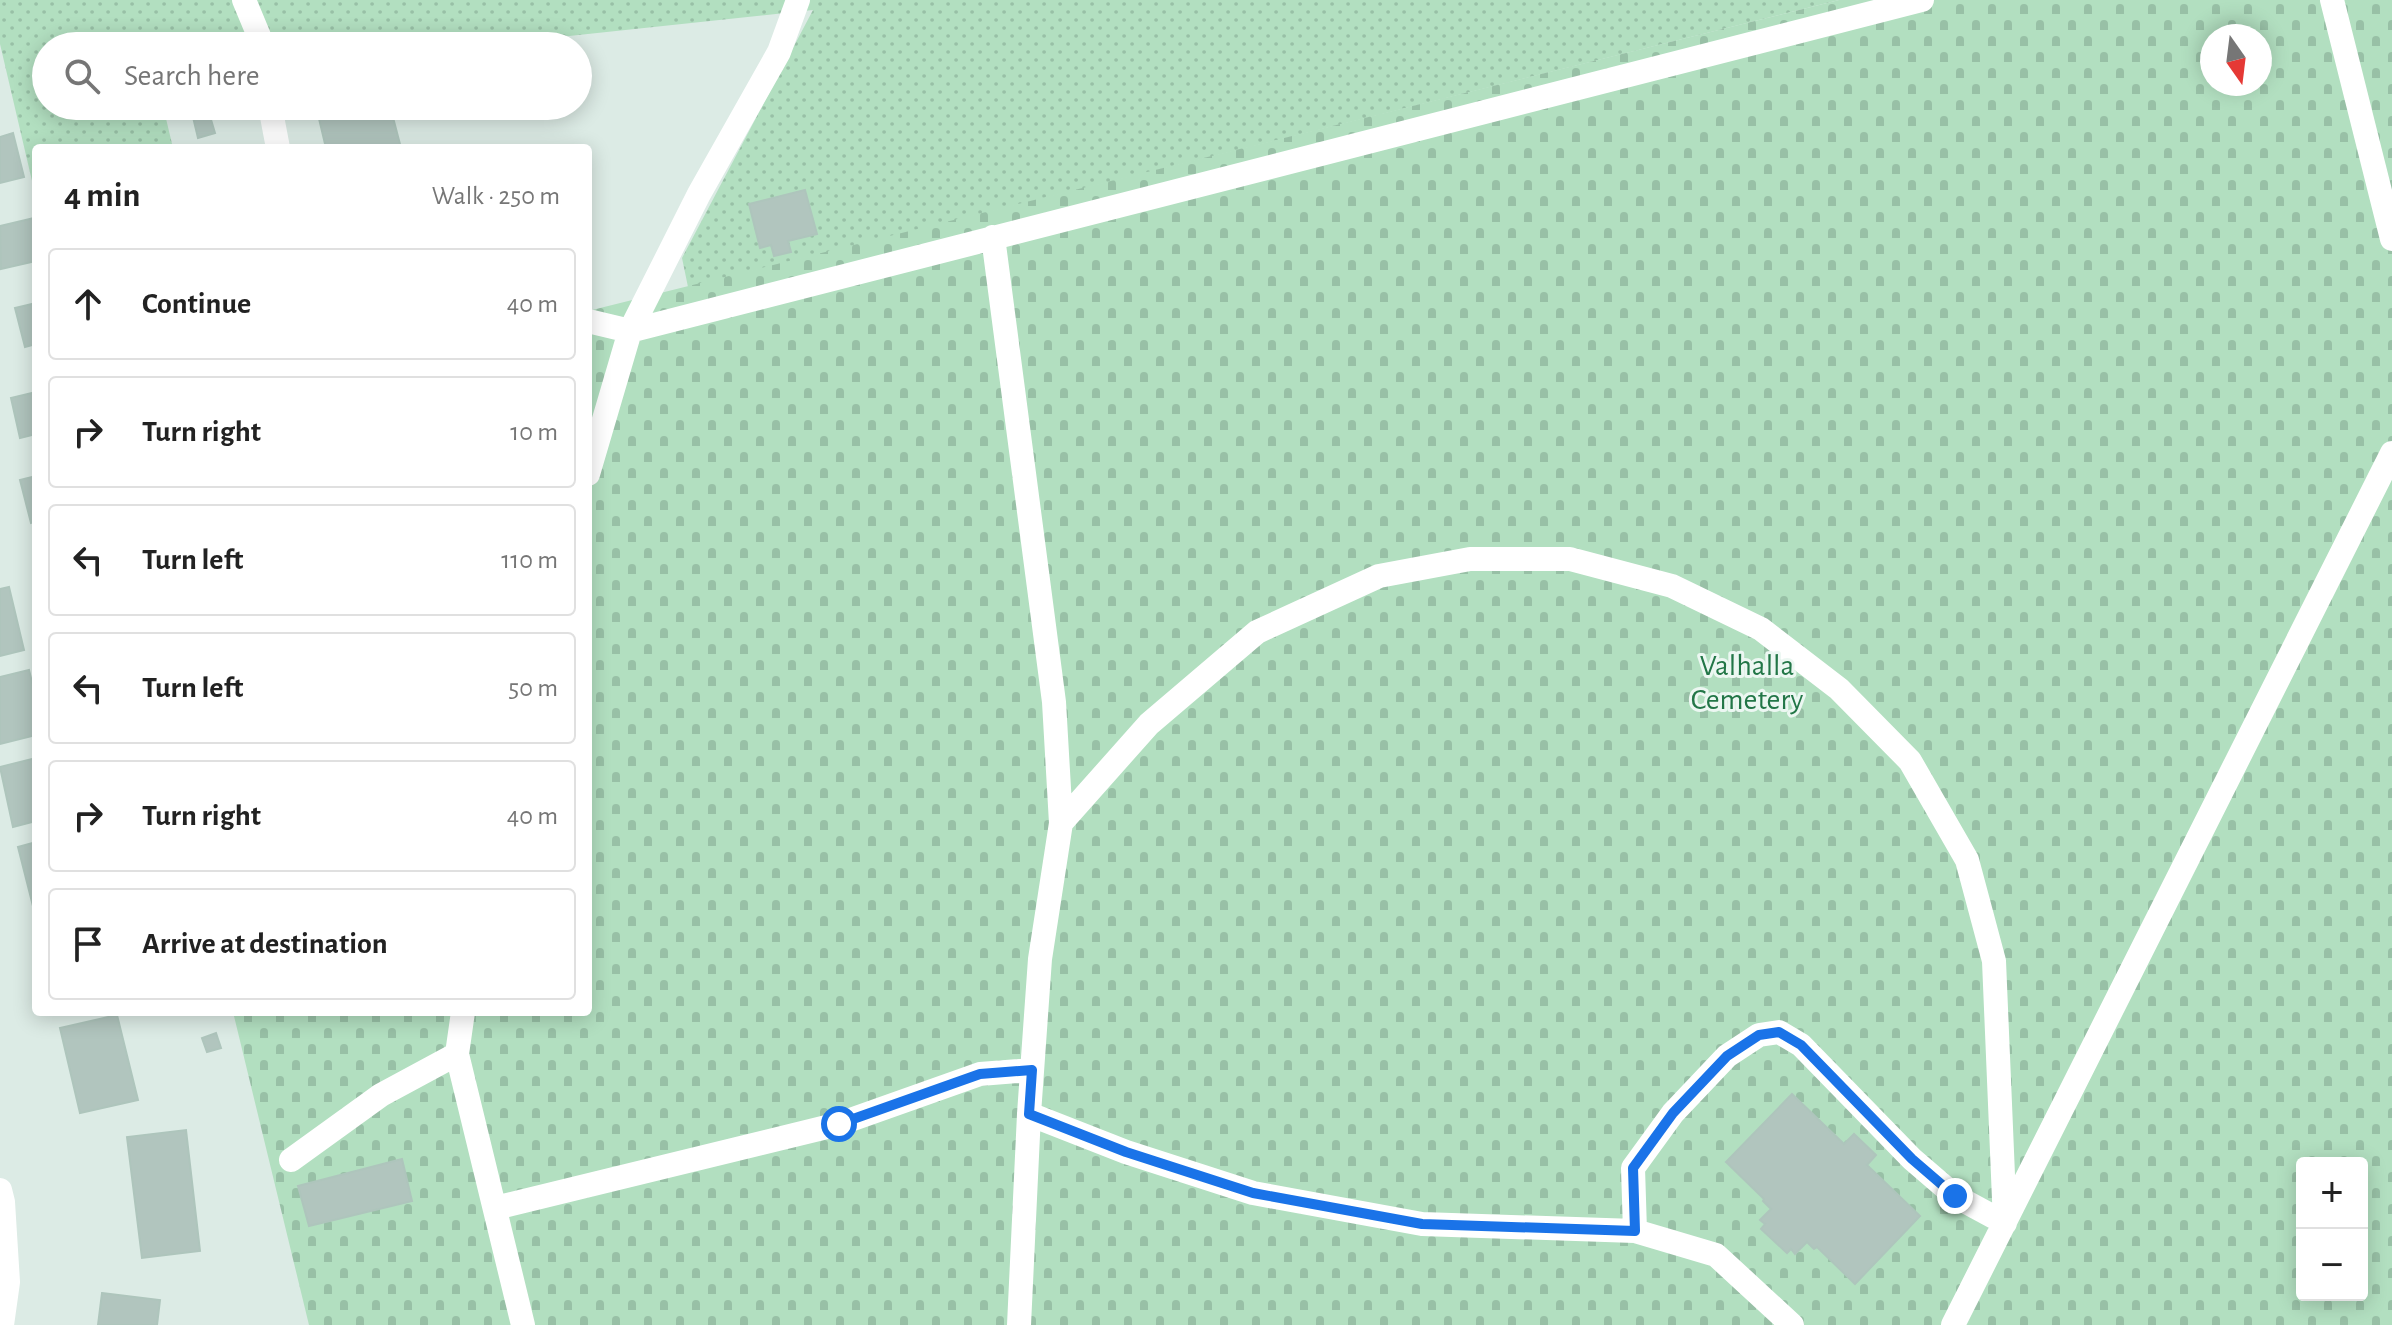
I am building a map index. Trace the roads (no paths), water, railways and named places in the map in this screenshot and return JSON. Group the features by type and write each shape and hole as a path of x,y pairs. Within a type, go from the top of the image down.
{"street":[{"path":"244,0 257,32"},
{"path":"592,460 630,331 699,194 779,52 798,0"},
{"path":"592,322 630,331 1922,0"},
{"path":"2332,0 2392,239"},
{"path":"273,120 277,144"},
{"path":"993,237 1054,702 1061,823 1040,959 1019,1325"},
{"path":"1953,1325 2392,453"},
{"path":"1061,823 1149,724 1257,632 1379,576 1470,559 1570,559 1672,586 1761,629 1839,689 1910,761 1967,860 1994,961 2005,1223"},
{"path":"462,1016 457,1054 523,1325"},
{"path":"1635,1231 1633,1168 1673,1113 1727,1056 1759,1035 1779,1032 1801,1045 1912,1159 1955,1196 2005,1223"},
{"path":"291,1160 381,1095 457,1054"},
{"path":"495,1208 839,1124 980,1074 1032,1070"},
{"path":"1029,1114 1126,1152 1253,1193 1422,1224 1635,1231 1716,1255 1792,1325"},
{"path":"0,1190 3,1202 2,1325"}],"park label":[{"name":"Valhalla Cemetery","path":"1747,683"}]}
